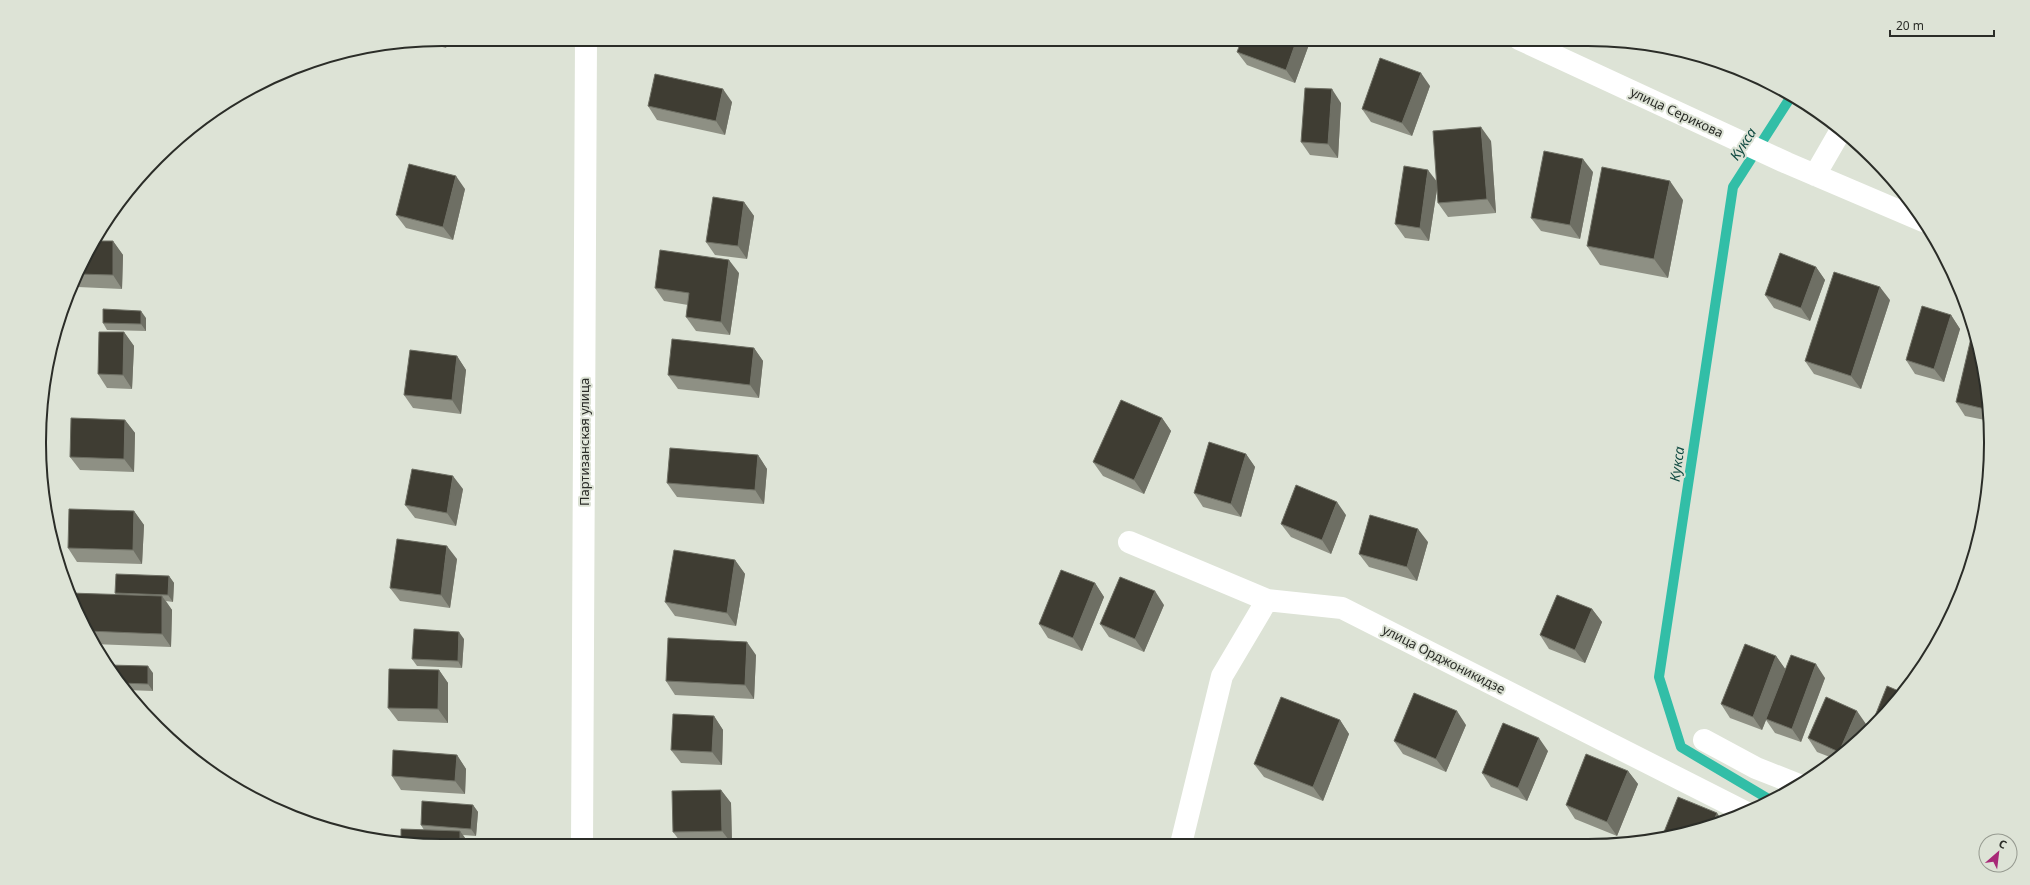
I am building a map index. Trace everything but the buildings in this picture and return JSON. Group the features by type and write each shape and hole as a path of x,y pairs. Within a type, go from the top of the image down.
{"street":[{"name":"Партизанская улица","path":"582,839 586,46"},
{"name":"улица Серикова","path":"1534,46 1787,163 1913,217"},
{"path":"1815,175 1838,135"},
{"name":"улица Орджоникидзе","path":"1128,542 1267,600 1342,608 1739,809"},
{"path":"1182,839 1222,676 1267,600"},
{"path":"1704,740 1756,768 1792,782"}],"waterway":[{"name":"Кукса","path":"1765,797 1681,747 1659,677 1733,187 1788,101"}]}
